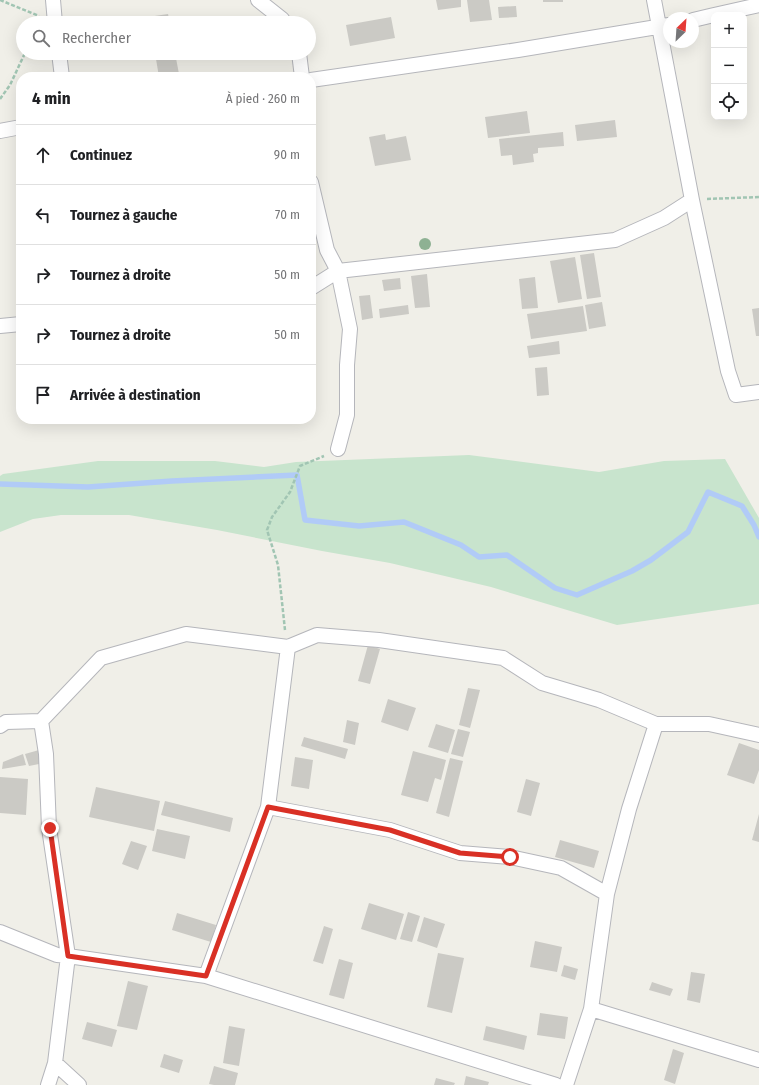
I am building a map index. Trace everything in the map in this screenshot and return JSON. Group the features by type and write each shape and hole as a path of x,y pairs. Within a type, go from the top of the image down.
{"street":[{"path":"53,0 54,16"},
{"path":"258,0 278,16"},
{"path":"654,0 663,23"},
{"path":"728,12 759,5"},
{"path":"699,19 711,16"},
{"path":"316,79 518,50 663,26"},
{"path":"668,48 692,200 728,371 736,394 759,392"},
{"path":"60,60 61,72"},
{"path":"300,60 301,72"},
{"path":"0,131 16,128"},
{"path":"316,285 338,271 615,240 664,218 692,200"},
{"path":"316,203 327,250 338,271 350,329 347,365 347,415 338,449"},
{"path":"0,326 16,324"},
{"path":"0,726 6,722 41,722 101,658 186,634 288,647 317,635 379,640 503,658 542,683 599,700 656,724 709,724 759,735"},
{"path":"206,976 268,807 288,647"},
{"path":"41,722 46,754 50,828 68,956 55,1063 48,1085"},
{"path":"566,1085 591,1009 607,894 629,809 656,724"},
{"path":"268,807 390,830 460,853 510,857 561,868 607,894"},
{"path":"0,932 56,955 206,976 556,1085"},
{"path":"591,1009 759,1060"},
{"path":"55,1063 79,1085"}],"path":[{"path":"0,0 38,16"},
{"path":"16,72 22,60"},
{"path":"0,99 10,85 16,72"},
{"path":"692,200 759,197"},
{"path":"288,647 278,565 267,530 272,517 290,492 300,466 338,449"}],"green space":[{"path":"469,455 599,472 664,461 725,459 759,518 759,604 617,625 491,587 390,563 129,515 61,515 33,519 0,532 0,476 3,474 98,461 215,461 264,467 296,462"}],"building":[{"path":"436,0 461,0 461,7 438,10"},
{"path":"467,0 489,0 492,20 470,22"},
{"path":"543,0 563,0 563,2 543,2"},
{"path":"516,6 517,17 499,18 498,7"},
{"path":"168,14 168,16 155,16"},
{"path":"391,17 395,38 350,46 346,25"},
{"path":"156,60 176,60 179,72 158,72"},
{"path":"527,111 530,133 488,138 485,117"},
{"path":"615,120 617,137 577,141 575,125"},
{"path":"563,132 564,146 538,148 538,153 533,154 534,162 513,165 512,155 501,156 499,139"},
{"path":"385,134 386,140 406,136 411,160 375,166 369,137"},
{"path":"594,253 601,297 587,299 580,255"},
{"path":"575,257 582,299 558,303 550,261"},
{"path":"427,274 430,307 415,308 411,276"},
{"path":"535,277 538,308 522,309 519,279"},
{"path":"400,278 401,289 384,291 382,280"},
{"path":"370,295 373,318 362,320 359,296"},
{"path":"602,302 606,326 589,329 585,305"},
{"path":"408,305 409,314 380,318 379,309"},
{"path":"583,306 587,331 531,339 527,314"},
{"path":"759,308 759,336 756,336 752,309"},
{"path":"559,341 560,354 529,358 527,346"},
{"path":"547,367 549,395 537,396 535,368"},
{"path":"368,645 380,649 370,684 358,681"},
{"path":"468,688 480,690 470,728 459,725"},
{"path":"388,699 416,708 408,731 381,722"},
{"path":"347,720 359,723 355,745 343,742"},
{"path":"436,724 455,730 448,753 428,747"},
{"path":"458,729 470,732 463,757 451,754"},
{"path":"304,737 348,749 345,759 301,746"},
{"path":"739,743 759,750 759,770 754,784 727,775"},
{"path":"39,750 39,764 29,766 25,754"},
{"path":"413,751 446,760 441,780 435,778 428,802 401,795"},
{"path":"23,754 26,765 2,769 3,762"},
{"path":"295,757 313,760 309,789 291,786"},
{"path":"450,758 463,761 449,817 436,813"},
{"path":"0,777 28,779 26,815 0,813"},
{"path":"526,779 540,783 531,816 517,812"},
{"path":"96,787 160,801 154,831 89,817"},
{"path":"165,801 233,818 230,832 161,815"},
{"path":"759,814 759,842 752,840"},
{"path":"157,829 190,836 185,859 152,851"},
{"path":"560,840 599,851 594,868 555,857"},
{"path":"131,841 147,846 138,870 122,864"},
{"path":"369,903 404,914 396,940 361,929"},
{"path":"408,912 420,916 412,942 400,939"},
{"path":"177,913 216,925 211,942 172,930"},
{"path":"424,917 445,924 437,948 417,941"},
{"path":"324,926 333,929 323,964 313,961"},
{"path":"535,941 562,947 557,972 530,967"},
{"path":"438,953 464,958 452,1013 427,1007"},
{"path":"339,959 353,963 344,999 329,995"},
{"path":"564,965 578,969 575,980 561,976"},
{"path":"691,972 705,974 700,1003 687,1000"},
{"path":"128,981 148,986 137,1030 117,1026"},
{"path":"652,982 673,989 670,996 649,990"},
{"path":"540,1013 568,1017 565,1039 537,1035"},
{"path":"87,1022 117,1030 112,1047 82,1039"},
{"path":"229,1026 245,1029 239,1066 223,1063"},
{"path":"486,1026 527,1036 524,1050 483,1040"},
{"path":"673,1049 684,1053 675,1084 664,1080"},
{"path":"164,1054 183,1060 179,1073 160,1067"},
{"path":"214,1066 238,1073 235,1085 209,1084"},
{"path":"466,1076 489,1082 488,1085 464,1085"},
{"path":"436,1078 455,1083 454,1085 434,1085"}],"waterway":[{"path":"0,484 88,487 297,475 305,520 359,526 404,522 461,545 479,557 507,555 555,588 577,595 632,571 651,560 688,532 708,492 742,506 754,525 759,537"}],"route":[{"path":"50,828 68,956 206,976 268,807 390,830 460,853 510,857"}]}
